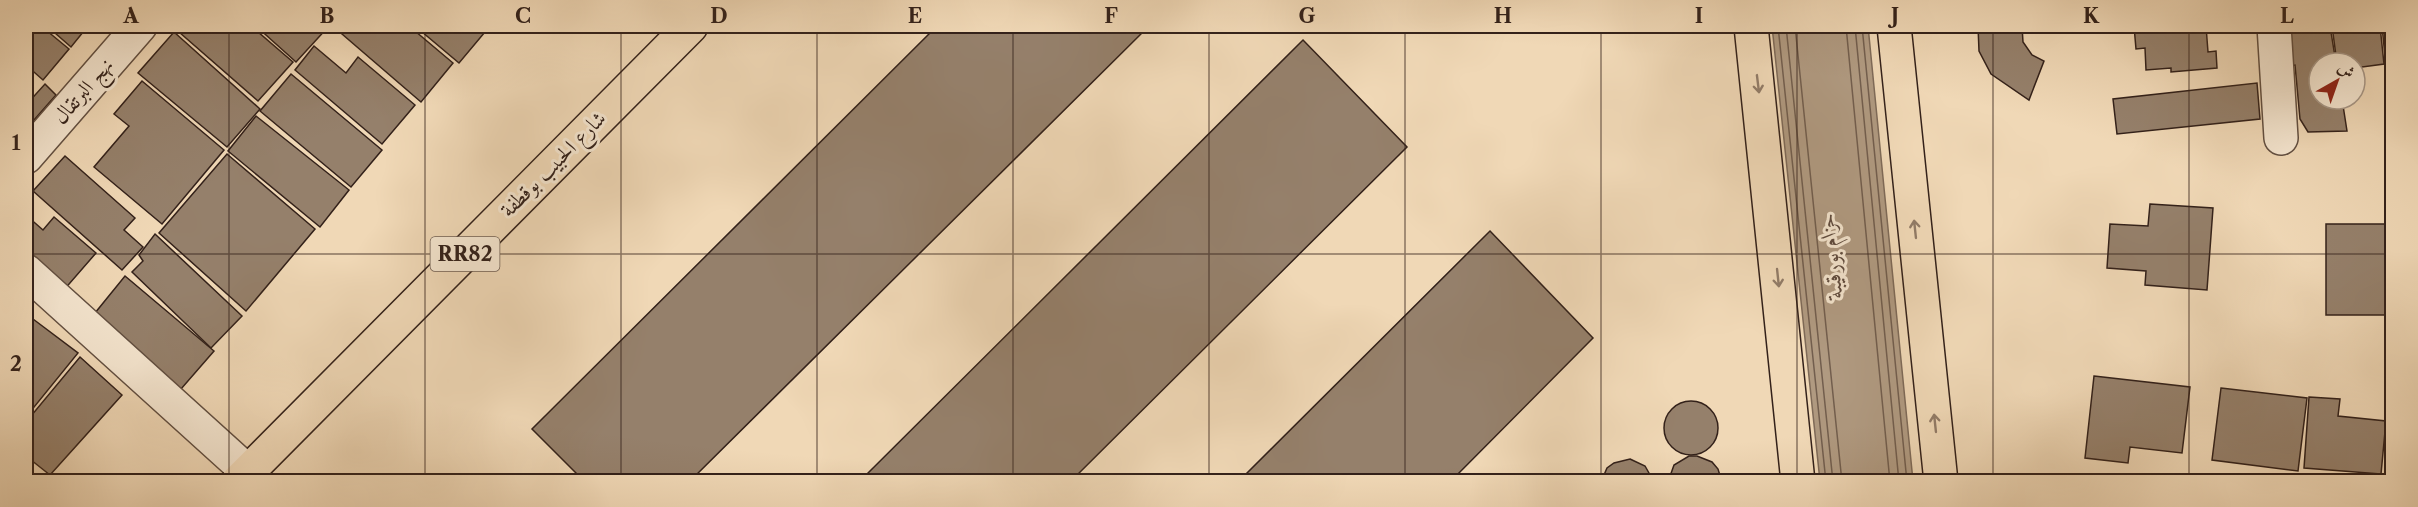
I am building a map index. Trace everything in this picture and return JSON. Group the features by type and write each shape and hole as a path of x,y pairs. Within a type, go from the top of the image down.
{"main road":[{"name":"شارع الحبيب بوقطفة","path":"243,476 691,26"},
{"path":"1751,26 1798,482"},
{"path":"1894,26 1941,482"}],"street":[{"name":"نهج البرتقال","path":"26,157 140,26"},
{"path":"2274,26 2281,138"},
{"path":"26,271 243,476"}],"water":[{"name":"حزام بورقيبة","path":"1772,26 1868,26 1913,481 1820,481"}],"building":[{"path":"26,26 41,26 69,49 43,80 26,65"},
{"path":"47,26 88,26 71,47"},
{"path":"185,26 251,26 293,62 258,101 179,32"},
{"path":"256,26 329,26 296,62"},
{"path":"337,26 409,26 453,63 421,102 335,28"},
{"path":"415,26 490,26 459,63"},
{"path":"937,26 1149,26 689,482 585,482 532,429"},
{"path":"1978,26 2022,26 2023,42 2032,55 2044,61 2029,100 1991,74 1979,51"},
{"path":"2134,26 2206,26 2208,52 2216,51 2217,68 2171,72 2171,68 2146,70 2145,48 2136,49"},
{"path":"2283,26 2330,26 2334,51 2307,51 2307,111 2344,111 2347,131 2308,132 2300,119 2295,65 2288,66"},
{"path":"2332,26 2380,26 2384,64 2367,66 2367,51 2335,51"},
{"path":"2382,26 2392,26 2392,65 2386,66"},
{"path":"174,32 260,109 227,147 138,73"},
{"path":"1303,40 1407,147 1070,482 859,482"},
{"path":"314,46 346,73 358,57 415,105 382,144 295,70"},
{"path":"291,74 382,150 351,187 260,111"},
{"path":"142,81 224,150 162,224 94,167 129,126 114,114"},
{"path":"2257,83 2260,119 2117,134 2113,99"},
{"path":"45,84 56,95 34,120 26,113 26,105"},
{"path":"256,116 349,190 320,227 228,151"},
{"path":"227,154 315,229 246,311 159,233"},
{"path":"65,156 135,218 124,230 143,247 122,270 33,191"},
{"path":"2150,204 2213,208 2207,290 2145,285 2146,271 2107,268 2110,224 2148,226"},
{"path":"27,216 43,230 54,217 96,253 63,291 26,258"},
{"path":"2326,224 2387,224 2388,227 2392,227 2392,315 2326,315"},
{"path":"1490,231 1593,338 1450,482 1238,482"},
{"path":"155,234 242,316 211,348 132,272 143,261 139,255"},
{"path":"125,276 214,351 181,389 95,313"},
{"path":"33,319 78,353 26,417 26,328"},
{"path":"80,357 122,395 50,475 26,456 26,422"},
{"path":"2094,376 2190,387 2182,453 2130,447 2128,463 2085,458"},
{"path":"2221,388 2307,398 2298,471 2212,460"},
{"path":"2309,397 2340,399 2338,416 2386,421 2381,474 2304,468"},
{"path":"1691,401 1701,403 1710,409 1716,418 1718,428 1716,438 1710,447 1701,453 1691,455 1681,453 1672,447 1666,438 1664,428 1666,418 1672,409 1681,403"},
{"path":"1689,456 1697,456 1712,462 1718,469 1722,482 1668,482 1674,465"},
{"path":"1630,459 1645,466 1654,482 1601,482 1607,468 1614,463"},
{"path":"26,469 40,482 26,482"}]}
